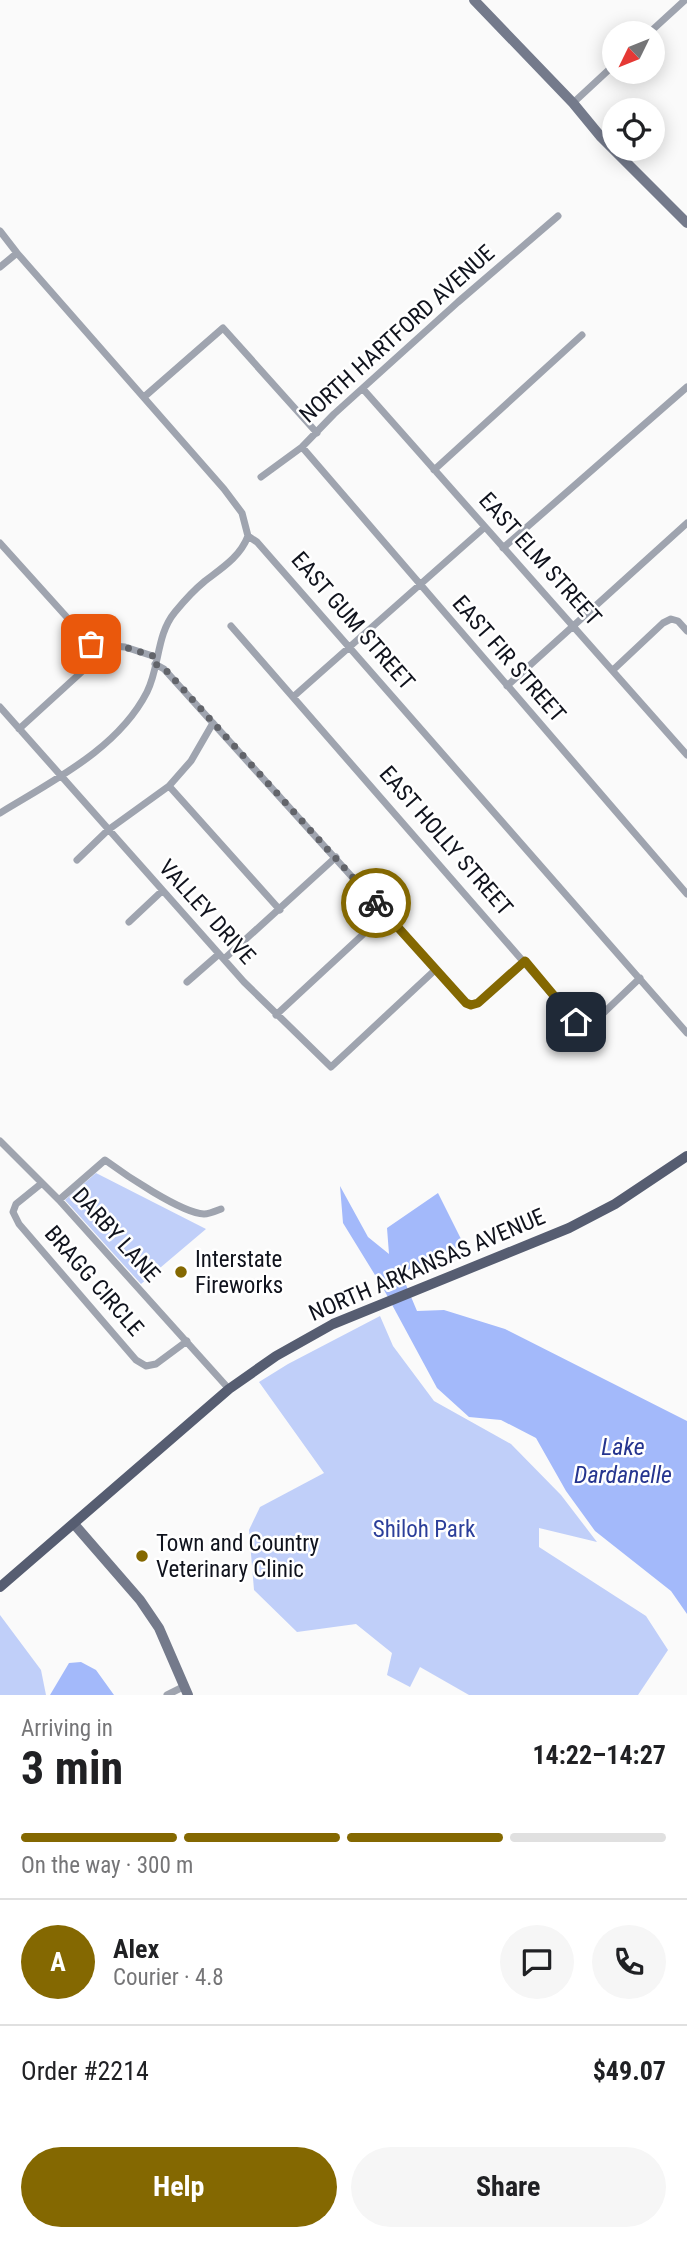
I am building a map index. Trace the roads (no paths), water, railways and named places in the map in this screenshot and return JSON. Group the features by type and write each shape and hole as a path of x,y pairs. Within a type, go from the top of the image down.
{"main road":[{"name":"NORTH ARKANSAS AVENUE","path":"0,1587 229,1389 301,1341 385,1302 569,1228 615,1204 687,1156"}],"street":[{"path":"474,0 573,103 601,137 687,223"},
{"path":"662,21 685,0"},
{"path":"573,103 602,76"},
{"name":"NORTH HARTFORD AVENUE","path":"261,477 302,447 477,285 558,216"},
{"name":"EAST GUM STREET","path":"0,231 242,513 248,536 257,542 687,1032"},
{"path":"0,267 17,253"},
{"path":"144,397 223,328 317,433"},
{"path":"434,470 582,335"},
{"path":"503,548 687,387"},
{"name":"EAST ELM STREET","path":"363,388 687,755"},
{"name":"EAST FIR STREET","path":"302,447 687,894"},
{"path":"507,686 687,523"},
{"path":"293,697 485,527"},
{"path":"0,813 60,776 107,741 132,716 148,688 166,624 173,613 202,583 228,564 245,544 248,536"},
{"path":"0,543 91,644 125,647 156,661 164,668 466,1003 478,1003 525,961"},
{"path":"613,670 671,619 678,621 687,631"},
{"name":"EAST HOLLY STREET","path":"231,625 576,1022 584,1025 593,1023 640,978"},
{"path":"19,729 110,646"},
{"name":"VALLEY DRIVE","path":"0,707 162,891 276,1015 331,1067 435,970"},
{"path":"77,860 108,830 169,786 191,761 213,723"},
{"path":"169,786 280,910"},
{"path":"187,982 280,910 336,857"},
{"path":"129,922 162,891"},
{"path":"276,1015 385,914"},
{"name":"DARBY LANE","path":"0,1141 59,1200 229,1389"},
{"path":"59,1200 105,1160 129,1179 181,1206 204,1214 221,1209"},
{"name":"BRAGG CIRCLE","path":"42,1183 16,1204 13,1212 19,1224 136,1360 146,1366 156,1364 187,1341"},
{"path":"74,1524 140,1600 159,1628 186,1691 167,1695"}],"water":[{"name":"Lake Dardanelle","path":"340,1186 368,1237 389,1254 387,1228 438,1193 464,1245 401,1273 417,1311 444,1310 505,1329 687,1421 687,1614 671,1591 595,1531 566,1491 536,1438 501,1420 469,1417 437,1388 383,1288 343,1223"},
{"path":"81,1662 96,1670 114,1695 50,1695 69,1663"}],"place":[{"name":"Interstate Fireworks","path":"181,1272"},
{"name":"Town and Country Veterinary Clinic","path":"142,1556"}],"park label":[{"name":"Shiloh Park","path":"424,1529"}]}
